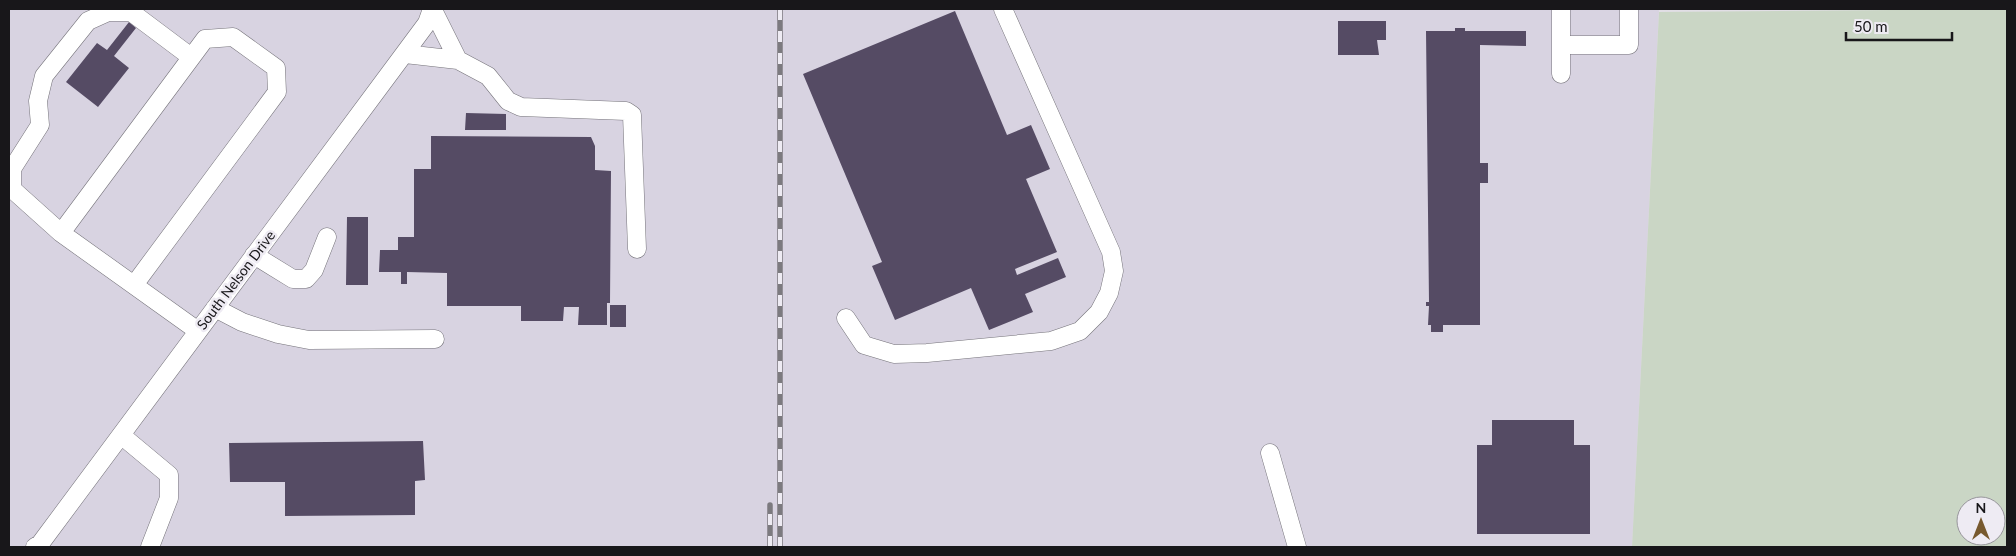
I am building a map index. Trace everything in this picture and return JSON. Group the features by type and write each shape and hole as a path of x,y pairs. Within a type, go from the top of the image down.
{"lane":[{"path":"846,318 864,345 894,354 927,353 1051,341 1080,331 1099,312 1109,293 1114,271 1111,252 1003,9"},
{"path":"1561,9 1562,74"},
{"path":"1561,46 1629,46 1629,9"},
{"path":"433,10 458,60"},
{"name":"South Nelson Drive","path":"35,547 40,544 428,24 433,10"},
{"path":"191,57 131,12 108,12 88,21 44,76 38,101 40,125 12,169 12,189 60,233 198,331"},
{"path":"60,233 205,39 233,37 276,68 277,92 134,285"},
{"path":"405,54 458,60 488,76 508,101 521,107 626,111 632,115 637,249"},
{"path":"254,255 293,279 306,279 314,270 327,237"},
{"path":"215,308 242,322 278,334 309,340 435,339"},
{"path":"121,435 169,475 169,498 150,547"},
{"path":"1270,453 1297,547"}],"shaded area":[{"path":"9,9 1659,9 1632,547 9,547"}],"green space":[{"path":"2007,9 2007,547 1632,547 1659,12"}],"building":[{"path":"955,11 1007,135 1031,125 1050,169 1026,179 1057,252 1015,269 1017,275 1058,258 1066,277 1025,294 1033,312 989,330 971,288 895,320 872,266 882,262 803,74"},
{"path":"1338,21 1386,21 1386,40 1377,40 1379,55 1338,55"},
{"path":"129,22 136,28 114,56 129,68 98,107 66,82 97,43 107,50"},
{"path":"1455,28 1465,28 1465,31 1526,31 1526,46 1480,45 1480,163 1488,163 1488,183 1480,183 1480,325 1443,325 1443,332 1431,332 1431,325 1428,325 1429,306 1426,306 1426,302 1429,302 1426,31 1455,31"},
{"path":"466,113 506,114 506,130 465,130"},
{"path":"431,136 591,137 595,146 595,170 611,171 610,303 607,303 607,325 578,325 579,307 564,307 563,321 521,321 521,306 447,306 447,273 407,272 407,284 401,284 401,272 379,272 380,250 398,250 398,237 414,237 414,169 431,169"},
{"path":"347,217 368,217 368,285 346,285"},
{"path":"610,305 626,305 626,327 610,327"},
{"path":"1492,420 1574,420 1574,445 1590,445 1590,534 1477,534 1477,445 1492,445"},
{"path":"423,441 425,480 415,481 415,515 285,516 285,482 230,482 229,443"}],"railway":[{"path":"780,9 780,547"},
{"path":"770,505 770,547"}]}
